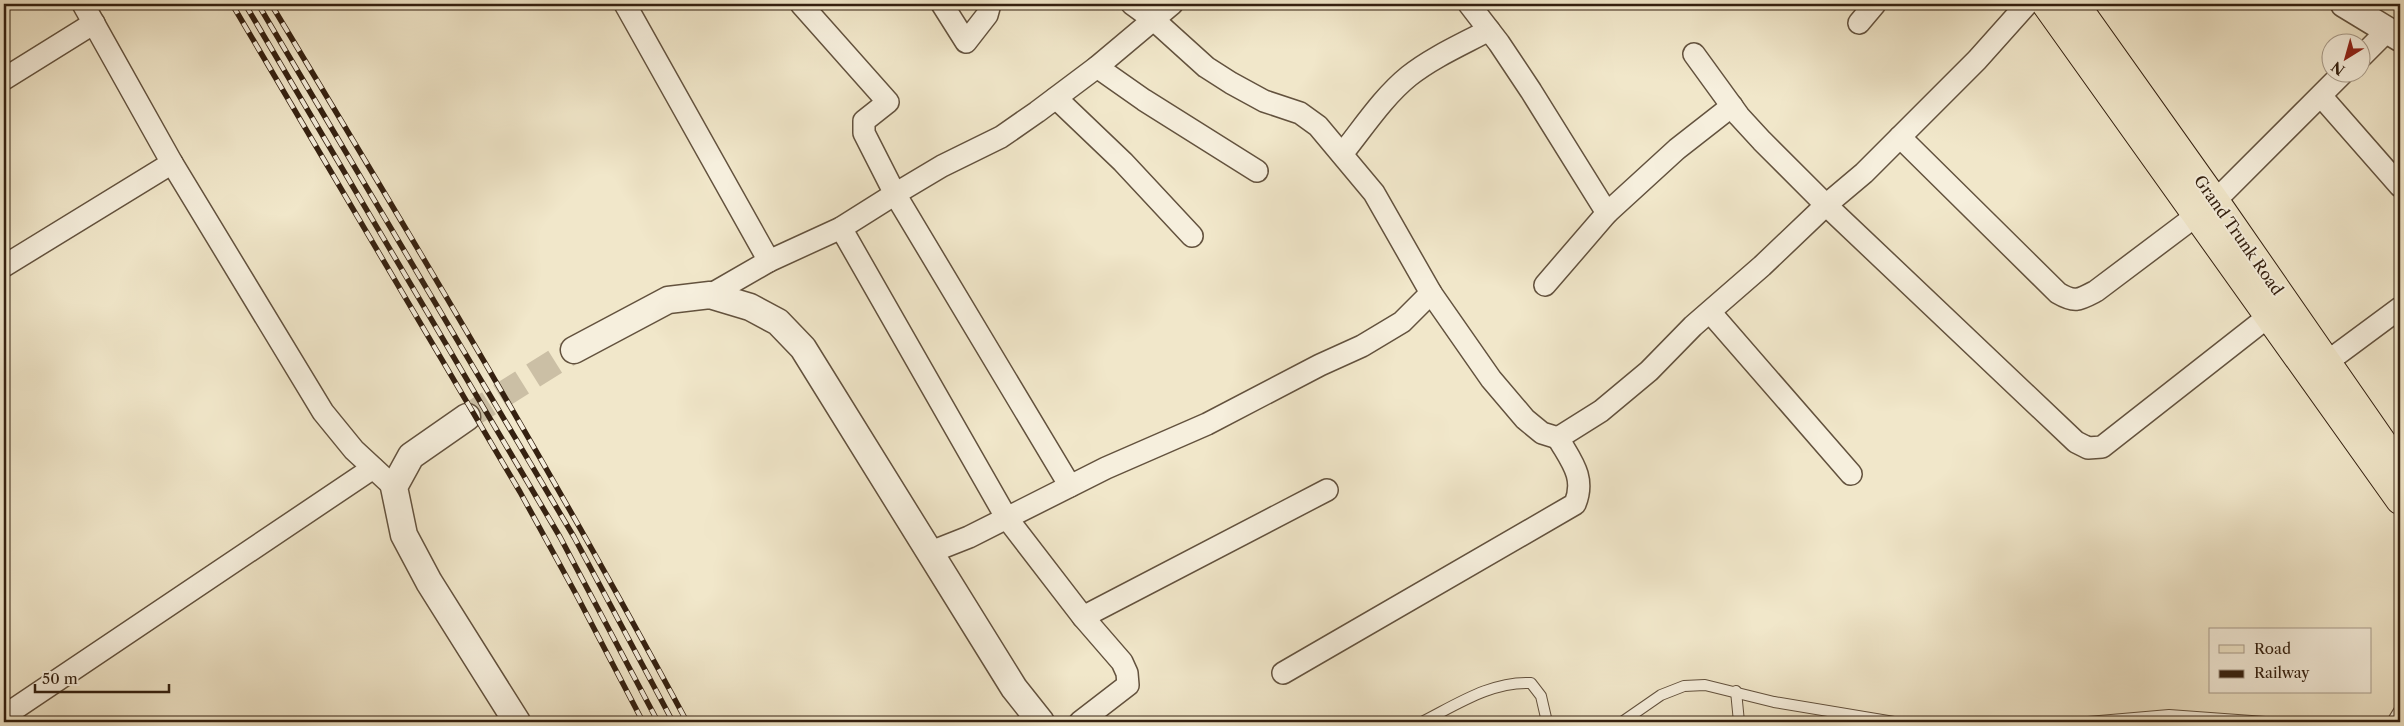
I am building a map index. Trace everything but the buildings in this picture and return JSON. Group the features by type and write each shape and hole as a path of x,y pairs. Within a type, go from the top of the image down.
{"main road":[{"path":"2046,4 2206,208 2269,316 2400,500"},
{"name":"Grand Trunk Road","path":"2075,4 2206,208 2328,362 2400,468"}],"street":[{"path":"83,4 172,163 323,412 354,450 394,487 404,535 429,582 517,722"},
{"path":"625,4 769,261"},
{"path":"801,4 888,102 864,121 864,133 895,194 1070,486"},
{"path":"942,4 966,42 987,15 990,4"},
{"path":"1132,4 1154,20 1206,67 1230,83 1264,100 1300,113 1318,126 1374,193 1431,293 1491,378 1525,419 1542,433 1558,438 1577,471 1580,491 1575,504 1283,673"},
{"path":"574,350 668,300 710,295 769,261 841,228 942,166 1001,137 1097,67 1172,4"},
{"path":"1469,4 1532,91 1607,213"},
{"path":"1859,23 1875,4"},
{"path":"1558,438 1608,405 1649,370 1693,326 1864,173 1978,60 2027,4"},
{"path":"2344,4 2394,34 2372,49"},
{"path":"4,79 94,23"},
{"path":"1342,154 1394,90 1409,76 1489,30"},
{"path":"1694,54 1732,106 1762,141 1826,205 2076,442 2088,448 2102,447 2269,316"},
{"path":"1097,67 1144,100 1257,171"},
{"path":"1900,137 2058,294 2070,300 2079,300 2096,291 2206,208 2334,82"},
{"path":"2321,96 2400,186"},
{"path":"1056,98 1123,162 1192,236"},
{"path":"1545,286 1607,213 1677,149 1732,106"},
{"path":"4,266 172,163"},
{"path":"841,228 1006,518 1083,616 1122,662 1127,673 1128,685 1080,722"},
{"path":"931,552 968,537 1070,486 1207,424 1320,365 1362,346 1402,322 1431,293"},
{"path":"710,295 750,307 778,322 803,348 1014,688 1041,722"},
{"path":"2328,362 2400,308"},
{"path":"1710,312 1851,474"},
{"path":"394,487 411,456 467,417"},
{"path":"4,716 373,468"},
{"path":"1083,616 1327,490"}],"lane":[{"path":"1422,722 1490,688 1513,682 1531,683 1541,696 1547,722"},
{"path":"1622,722 1661,695 1684,686 1705,684 1774,702 1894,722"},
{"path":"1736,691 1739,722"},
{"path":"2392,722 2400,709"},
{"path":"2088,722 2169,715 2265,722"}],"tunnel":[{"path":"467,417 574,350"}],"railway":[{"path":"232,4 520,492 643,722"},
{"path":"245,4 560,537 658,722"},
{"path":"258,4 574,537 673,722"},
{"path":"271,4 536,450 687,722"}]}
